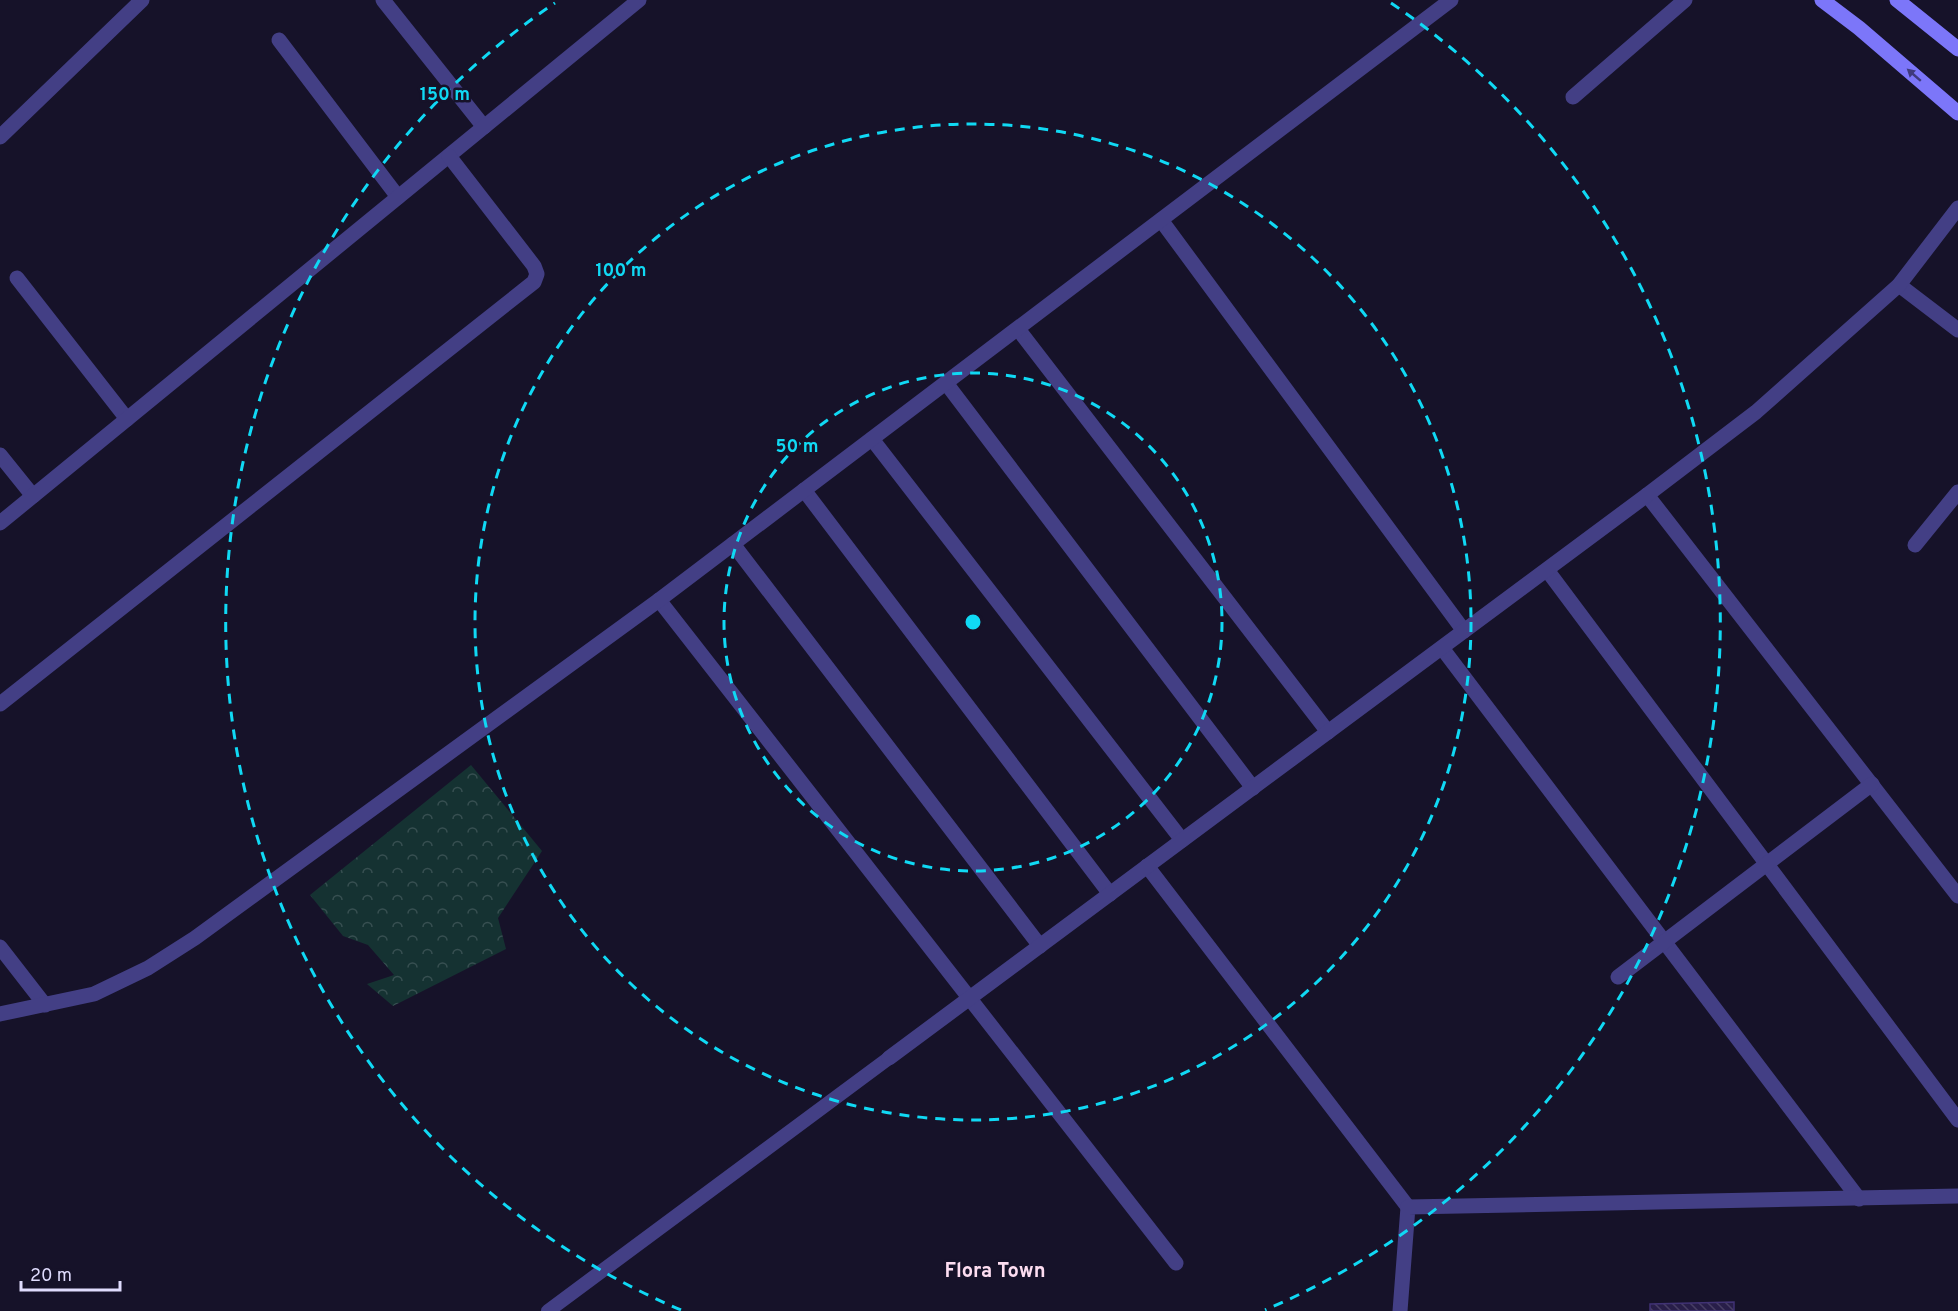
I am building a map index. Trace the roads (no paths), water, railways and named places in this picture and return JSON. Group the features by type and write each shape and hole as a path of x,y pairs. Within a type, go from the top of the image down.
{"main road":[{"path":"1822,0 1859,28 1958,113"},
{"path":"1897,0 1958,49"}],"street":[{"path":"0,137 142,0"},
{"path":"383,0 484,127"},
{"path":"0,524 639,0"},
{"path":"0,1014 94,994 119,984 186,944 659,600 1451,0"},
{"path":"1573,97 1685,0"},
{"path":"279,40 398,197"},
{"path":"0,704 534,282 537,274 534,266 449,156"},
{"path":"889,1058 1464,632 1756,412 1899,285 1958,208"},
{"path":"1161,220 1464,632"},
{"path":"17,278 127,419"},
{"path":"1899,285 1958,330"},
{"path":"1018,329 1328,732"},
{"path":"945,383 1253,788"},
{"path":"872,439 1182,840"},
{"path":"0,455 33,496"},
{"path":"804,490 1110,894"},
{"path":"1915,545 1958,492"},
{"path":"1647,495 1958,896"},
{"path":"733,544 1040,946"},
{"path":"1547,570 1958,1120"},
{"path":"659,600 971,997 1176,1263"},
{"path":"1442,648 1859,1199"},
{"path":"1618,977 1872,784"},
{"path":"1147,866 1408,1207 1400,1311"},
{"path":"0,947 45,1005"},
{"path":"1408,1207 1958,1196"}],"lane":[{"path":"548,1311 889,1058"}],"district":[{"name":"Flora Town","path":"995,1270"}]}
